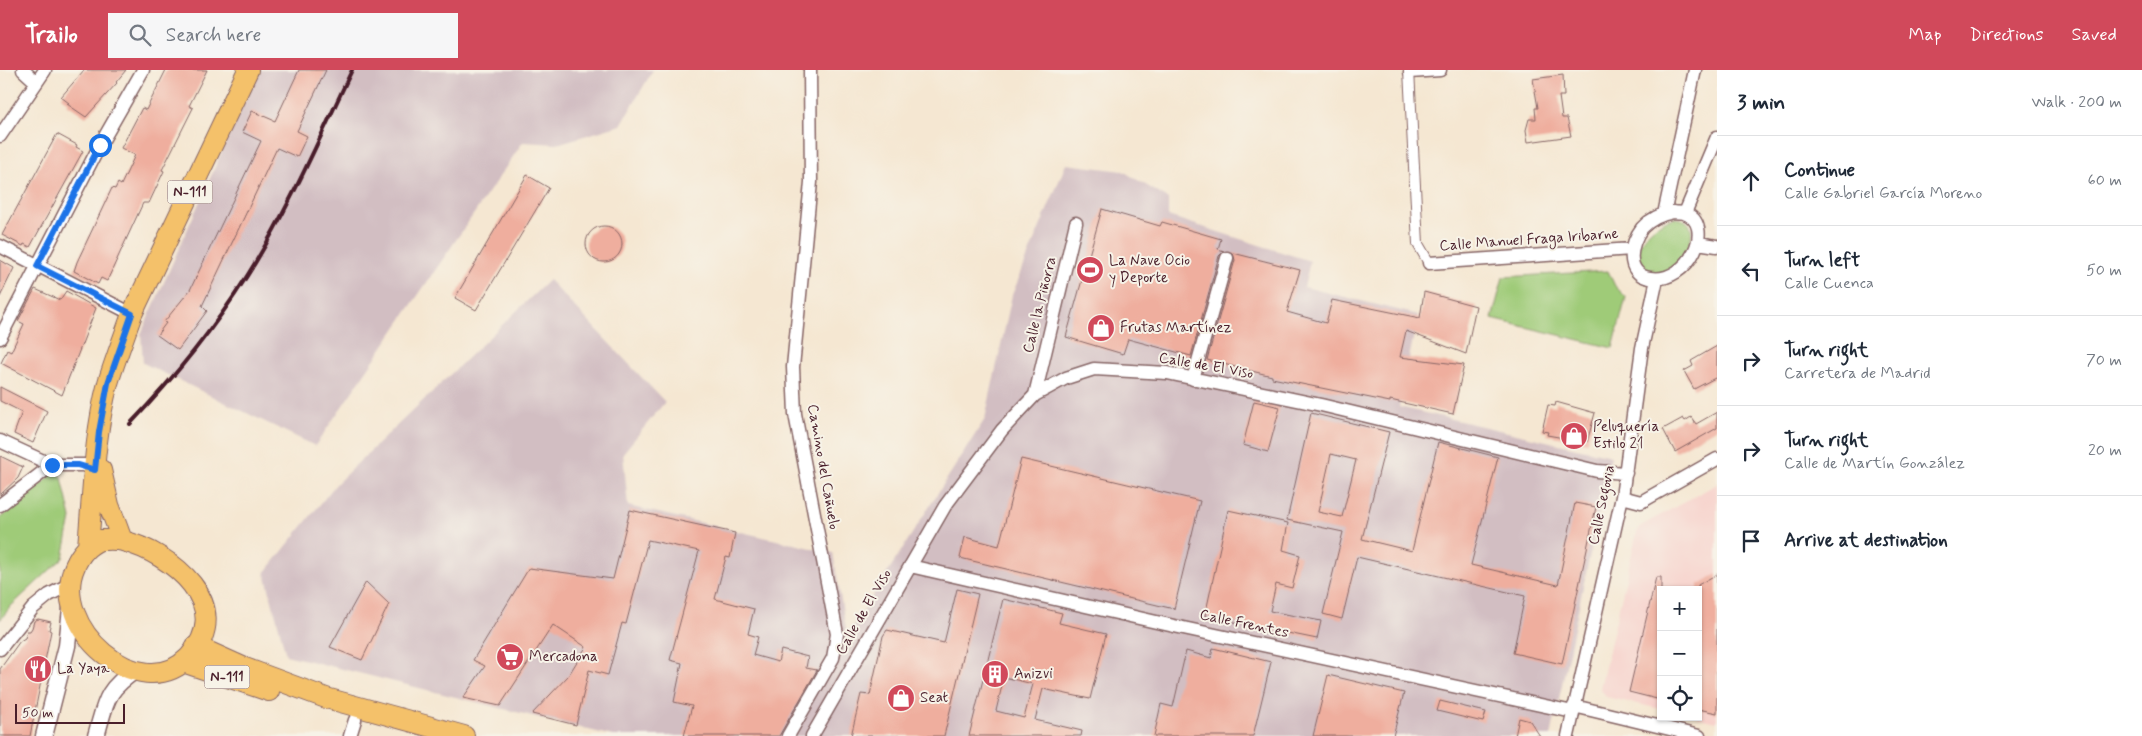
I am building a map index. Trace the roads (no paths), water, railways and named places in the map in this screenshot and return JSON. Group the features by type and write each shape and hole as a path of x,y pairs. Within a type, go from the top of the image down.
{"main road":[{"name":"N-111","path":"122,540 99,473 98,446 108,383 132,314 248,70"},
{"path":"70,597 77,562 88,546 99,473"},
{"name":"N-111","path":"70,597 86,636 113,662 136,670 159,673 174,669 183,662 201,639 206,616 202,598 183,573 163,559 122,540 100,540 88,546"},
{"path":"196,646 353,728 422,736"},
{"name":"N-111","path":"183,662 278,688 326,698 464,736"}],"street":[{"path":"23,70 36,82"},
{"path":"0,136 45,70"},
{"path":"0,338 100,145 143,70"},
{"name":"Camino del Cañuelo","path":"788,736 833,658 837,634 795,414 793,367 811,182 810,70"},
{"path":"1429,263 1418,244 1410,71 1440,70"},
{"path":"1664,214 1695,70"},
{"path":"1685,213 1717,137"},
{"path":"1685,213 1693,220 1698,231 1698,243 1690,260 1670,276 1657,279 1645,277 1636,271 1631,259 1632,249 1643,228 1664,214 1685,213"},
{"name":"Calle la Piñorra","path":"1035,395 1076,223"},
{"path":"1698,243 1717,246"},
{"path":"0,246 132,314"},
{"name":"Calle Manuel Fraga Iribarne","path":"1429,263 1632,249"},
{"path":"1193,379 1227,258"},
{"name":"Calle Segovia","path":"1568,736 1622,497 1642,348 1657,279"},
{"name":"Calle de El Viso","path":"812,736 945,506 1002,430 1035,395 1066,378 1094,369 1167,374 1321,405 1597,471 1626,473"},
{"path":"0,441 52,465 78,465 99,473"},
{"path":"1622,497 1641,502 1717,459"},
{"path":"0,505 52,465"},
{"name":"Calle Frentes","path":"910,566 1193,630 1699,736"},
{"path":"0,648 25,616 41,602 70,597 67,646 44,736"},
{"path":"96,736 106,698 118,682 136,670"}],"railway":[{"path":"130,424 192,353 221,315 247,276 290,200 352,70"}],"place":[{"name":"La Nave Ocio y Deporte","path":"1090,270"},
{"name":"Frutas Martínez","path":"1101,328"},
{"name":"Peluquería Estilo 21","path":"1574,436"},
{"name":"Mercadona","path":"510,657"},
{"name":"La Yaya","path":"38,669"},
{"name":"Anizvi","path":"995,674"},
{"name":"Seat","path":"901,698"}]}
